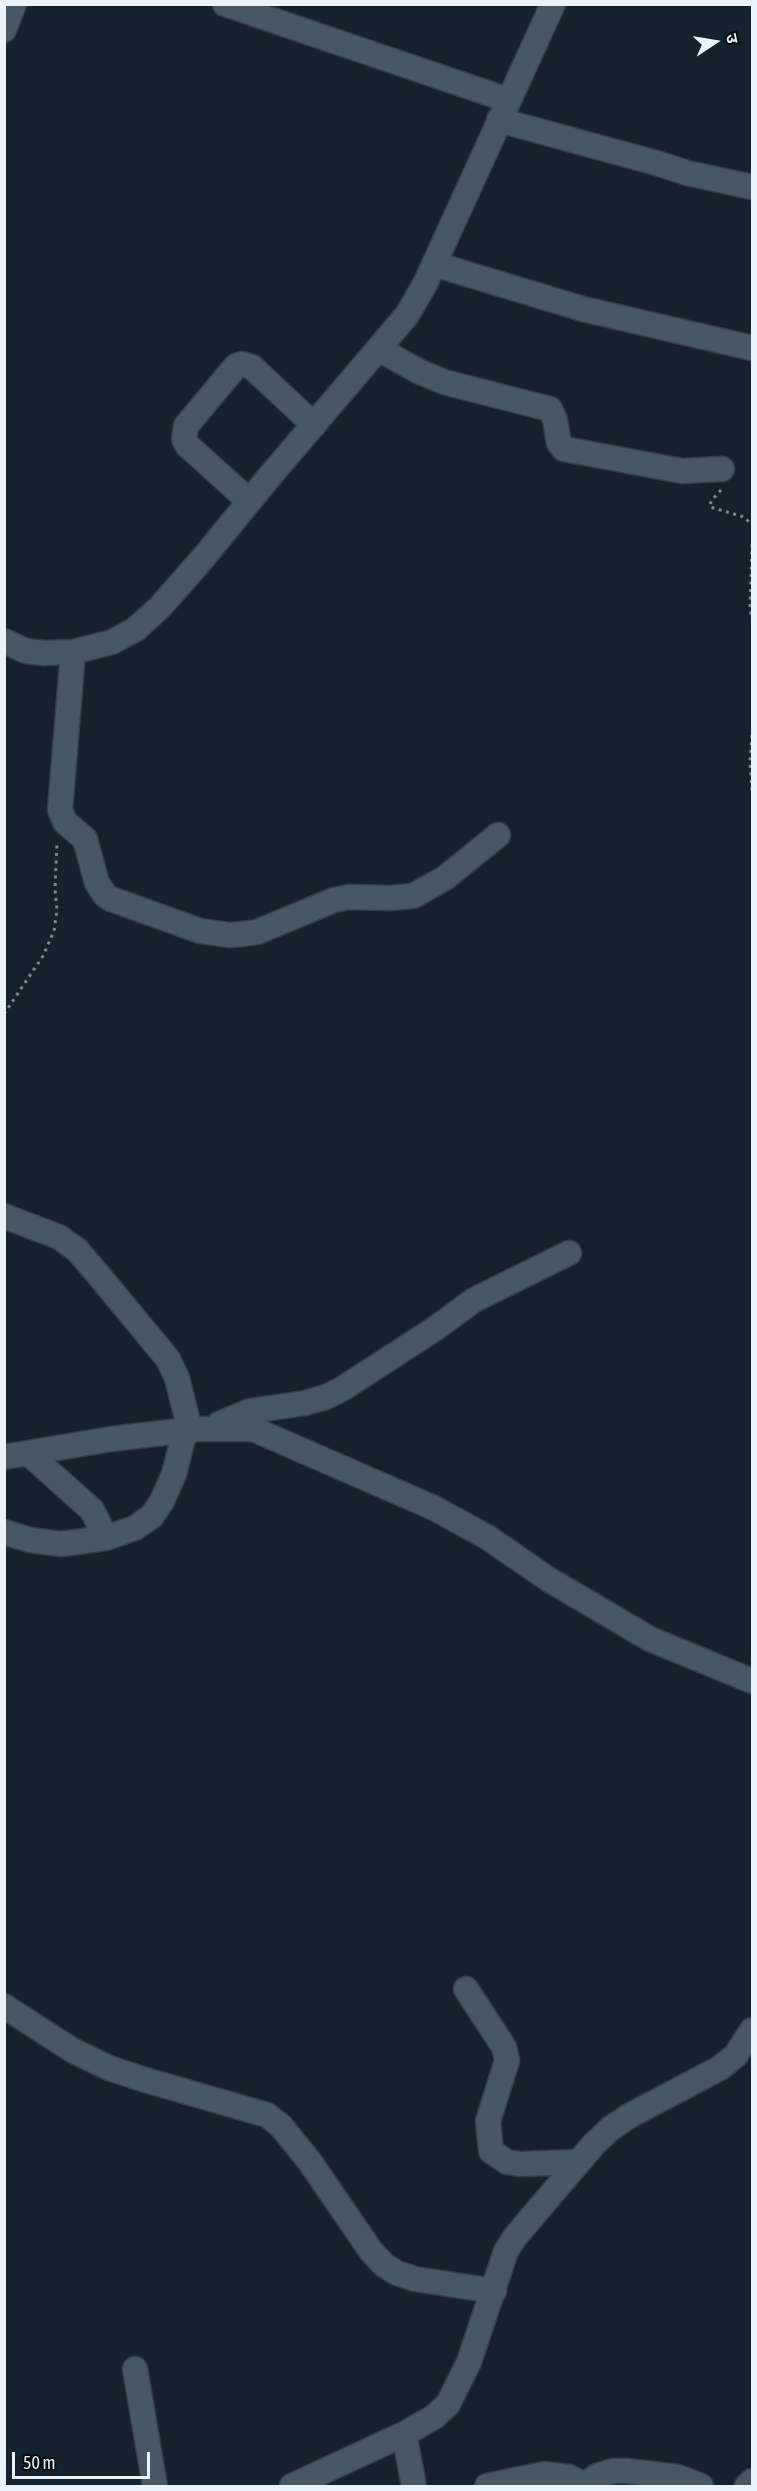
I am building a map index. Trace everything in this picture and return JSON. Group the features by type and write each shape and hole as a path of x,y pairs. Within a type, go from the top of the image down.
{"street":[{"path":"4,30 14,4"},
{"path":"225,4 504,110 687,174 753,187"},
{"path":"4,641 26,651 73,652 112,642 135,629 160,607 407,315 434,264 553,4"},
{"path":"434,264 583,309 753,348"},
{"path":"379,349 418,371 444,382 550,409 555,420 559,443 564,448 682,471 722,470"},
{"path":"249,501 187,445 184,439 186,426 236,366 242,364 252,367 314,425"},
{"path":"73,652 60,801 61,816 85,839 97,883 105,895 177,924 229,935 256,932 334,900 349,897 413,896 445,878 498,835"},
{"path":"4,1216 59,1237 76,1250 96,1272 168,1359 177,1378 194,1430 162,1501 152,1516 135,1528 106,1538 61,1544 30,1540 4,1532"},
{"path":"194,1430 250,1411 305,1402 334,1393 436,1328 474,1300 569,1253"},
{"path":"4,1457 111,1439 194,1430 253,1430 434,1508 487,1537 548,1579 650,1639 753,1680"},
{"path":"28,1453 92,1510 106,1538"},
{"path":"466,1989 506,2055 507,2061 488,2121 491,2151 507,2162 520,2164 578,2162"},
{"path":"4,2006 72,2050 110,2068 267,2115 281,2126 310,2162 370,2251 384,2265 397,2273 415,2278 494,2291"},
{"path":"292,2487 404,2434 434,2417 448,2404 469,2362 506,2251 578,2162 610,2129 629,2116 720,2068 736,2055 753,2030"},
{"path":"135,2369 154,2487"},
{"path":"404,2434 414,2487"},
{"path":"487,2487 544,2474 568,2477 584,2486 597,2476 627,2470 678,2477 701,2487"},
{"path":"747,2487 753,2481"}],"path":[{"path":"722,470 727,473 727,482 711,501 710,507 744,517 753,525"},
{"path":"753,544 750,598 753,620"},
{"path":"753,735 750,761 753,792"},
{"path":"4,1014 43,956 54,931 57,909 55,889 58,828 61,816"}]}
